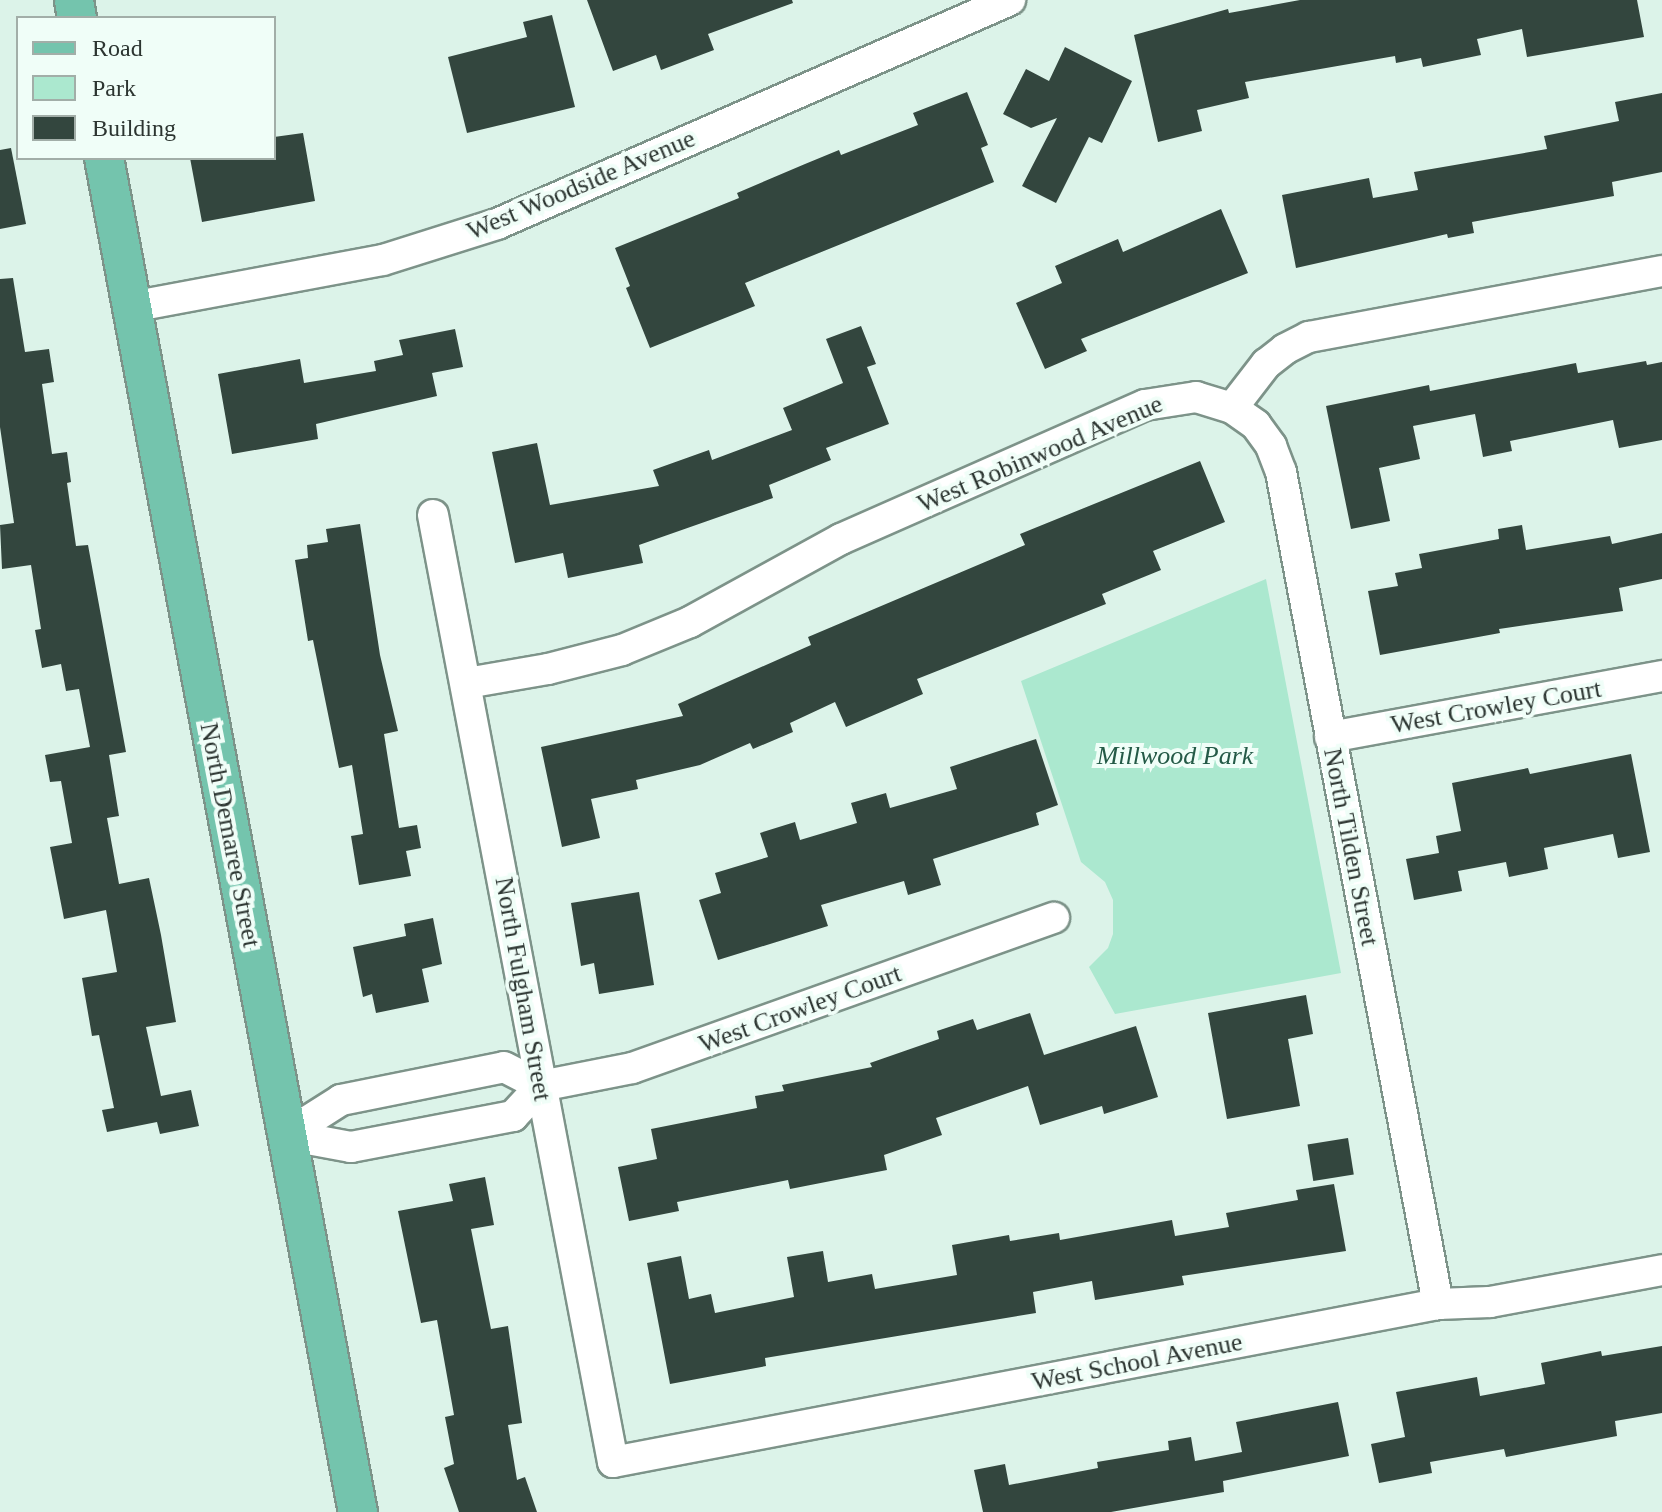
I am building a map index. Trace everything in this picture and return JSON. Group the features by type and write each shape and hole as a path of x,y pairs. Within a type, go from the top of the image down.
{"main road":[{"name":"North Demaree Street","path":"104,160 358,1512"}],"street":[{"name":"West Woodside Avenue","path":"131,307 383,260 497,224 1010,0"},
{"path":"1232,408 1266,364 1285,349 1309,337 1662,271"},
{"name":"West Robinwood Avenue","path":"467,683 548,669 622,650 690,622 841,539 1145,405 1196,397 1232,408"},
{"name":"North Tilden Street","path":"1232,408 1256,425 1271,446 1281,472 1438,1304"},
{"name":"North Fulgham Street","path":"433,515 613,1462"},
{"name":"West Crowley Court","path":"1330,737 1662,676"},
{"name":"West Crowley Court","path":"541,1086 632,1068 1054,918"},
{"path":"504,1067 541,1086 513,1116 351,1147 286,1135 341,1100 504,1067"},
{"name":"West School Avenue","path":"613,1462 1438,1304 1490,1302 1662,1270"}],"green space":[{"name":"Millwood Park","path":"1266,579 1341,973 1115,1014 1089,967 1108,948 1113,934 1113,900 1105,882 1081,862 1021,681"}],"building":[{"path":"587,0 792,0 793,3 708,34 714,50 661,70 656,55 613,71"},
{"path":"1300,0 1637,0 1644,37 1527,57 1522,29 1477,39 1481,55 1423,67 1421,58 1396,63 1395,56 1245,82 1249,98 1197,110 1202,131 1158,142 1134,35 1228,9 1229,13"},
{"path":"552,15 575,107 467,133 448,57 527,37 523,22"},
{"path":"1065,47 1132,81 1102,143 1089,137 1056,203 1022,186 1057,118 1031,128 1003,114 1026,69 1049,81"},
{"path":"967,92 988,145 981,148 994,182 745,283 755,306 650,348 626,288 630,286 615,248 739,198 737,193 839,150 841,155 918,125 913,113"},
{"path":"1662,93 1662,172 1612,182 1614,196 1472,222 1474,233 1448,238 1447,234 1296,268 1282,195 1369,178 1373,198 1418,190 1414,172 1547,149 1544,136 1619,121 1615,102"},
{"path":"303,133 315,201 202,222 190,160 276,160 276,137"},
{"path":"11,148 26,224 0,229 0,150"},
{"path":"1221,209 1248,273 1081,339 1087,351 1045,369 1016,303 1062,283 1055,266 1118,239 1123,252"},
{"path":"13,278 25,352 49,349 54,382 42,384 52,454 67,452 71,482 67,483 76,546 88,545 126,752 109,755 119,816 107,818 119,884 149,878 161,935 176,1022 146,1027 161,1096 191,1090 199,1126 160,1134 157,1122 107,1132 102,1110 114,1108 99,1035 92,1036 82,978 117,972 106,910 64,919 50,847 72,843 61,781 50,782 45,755 90,747 79,689 66,691 61,664 42,668 35,630 41,629 31,565 2,569 0,525 14,523 0,427 0,279"},
{"path":"861,326 876,364 867,367 889,424 826,448 831,460 769,485 773,498 639,545 643,563 568,578 563,553 515,563 492,452 537,443 550,505 659,486 653,470 709,450 712,460 792,430 783,408 843,383 826,339"},
{"path":"455,329 463,367 432,373 437,396 316,424 318,439 232,454 218,374 300,359 304,383 376,371 374,361 403,355 399,340"},
{"path":"1646,361 1647,365 1662,362 1662,440 1619,448 1613,420 1510,441 1512,451 1483,457 1475,414 1413,426 1420,459 1379,468 1390,521 1351,529 1326,406 1429,385 1430,391 1576,363 1578,373"},
{"path":"1200,461 1225,522 1153,551 1161,570 1102,594 1106,604 917,679 923,694 846,727 835,702 790,723 793,732 753,749 750,743 700,765 636,780 638,789 591,799 600,838 562,847 541,747 683,716 678,704 811,645 808,637 1025,545 1020,534"},
{"path":"360,524 380,655 398,731 384,734 399,828 417,825 421,848 406,851 411,876 359,885 351,836 363,834 352,765 339,768 313,640 308,641 295,560 308,558 307,545 328,542 326,529"},
{"path":"1522,525 1526,550 1610,536 1612,544 1662,533 1662,579 1619,588 1623,611 1499,629 1500,633 1380,655 1368,591 1398,586 1395,573 1422,568 1419,554 1499,539 1498,529"},
{"path":"1036,739 1058,805 1036,813 1039,825 933,859 941,885 908,895 904,881 821,905 828,926 718,960 699,900 721,893 715,873 768,857 760,833 795,822 800,840 857,823 851,803 886,793 890,808 957,789 950,767"},
{"path":"1631,754 1650,852 1618,858 1613,834 1544,848 1548,869 1509,877 1506,862 1458,871 1462,891 1414,900 1406,859 1439,853 1436,836 1461,831 1452,783 1528,768 1530,774"},
{"path":"639,892 654,985 599,994 594,963 581,966 571,903"},
{"path":"433,918 442,964 422,969 429,1002 376,1013 372,994 363,997 353,947 406,936 404,924"},
{"path":"1306,995 1313,1034 1288,1039 1300,1106 1227,1119 1208,1013"},
{"path":"1030,1013 1044,1055 1136,1026 1158,1097 1104,1114 1102,1106 1040,1125 1028,1086 936,1118 942,1135 884,1155 887,1170 790,1189 788,1180 677,1202 679,1211 629,1221 618,1167 657,1159 651,1129 757,1108 755,1096 784,1091 782,1085 872,1067 870,1063 939,1039 937,1031 973,1019 977,1030"},
{"path":"1348,1138 1354,1175 1313,1181 1308,1144"},
{"path":"485,1177 494,1225 471,1229 491,1329 508,1326 522,1423 508,1425 517,1480 525,1477 537,1512 459,1512 444,1468 454,1464 445,1417 454,1415 437,1320 421,1323 398,1211 453,1201 449,1184"},
{"path":"1334,1184 1346,1251 1182,1276 1184,1285 1095,1300 1092,1281 1033,1292 1036,1313 765,1358 766,1366 670,1384 647,1263 681,1256 689,1299 711,1294 715,1313 794,1297 787,1257 823,1251 828,1282 872,1274 875,1289 957,1275 952,1245 1009,1235 1010,1241 1059,1233 1060,1240 1172,1220 1175,1236 1229,1227 1226,1213 1298,1200 1296,1190"},
{"path":"1662,1346 1662,1413 1615,1421 1617,1436 1506,1457 1504,1449 1430,1462 1432,1473 1379,1483 1371,1444 1405,1437 1396,1392 1477,1377 1480,1396 1545,1384 1541,1363 1601,1351 1602,1356"},
{"path":"1338,1402 1349,1456 1223,1481 1224,1492 1111,1512 983,1512 974,1470 1005,1464 1009,1485 1098,1468 1097,1462 1169,1450 1168,1441 1191,1437 1195,1461 1242,1452 1236,1422"}]}
